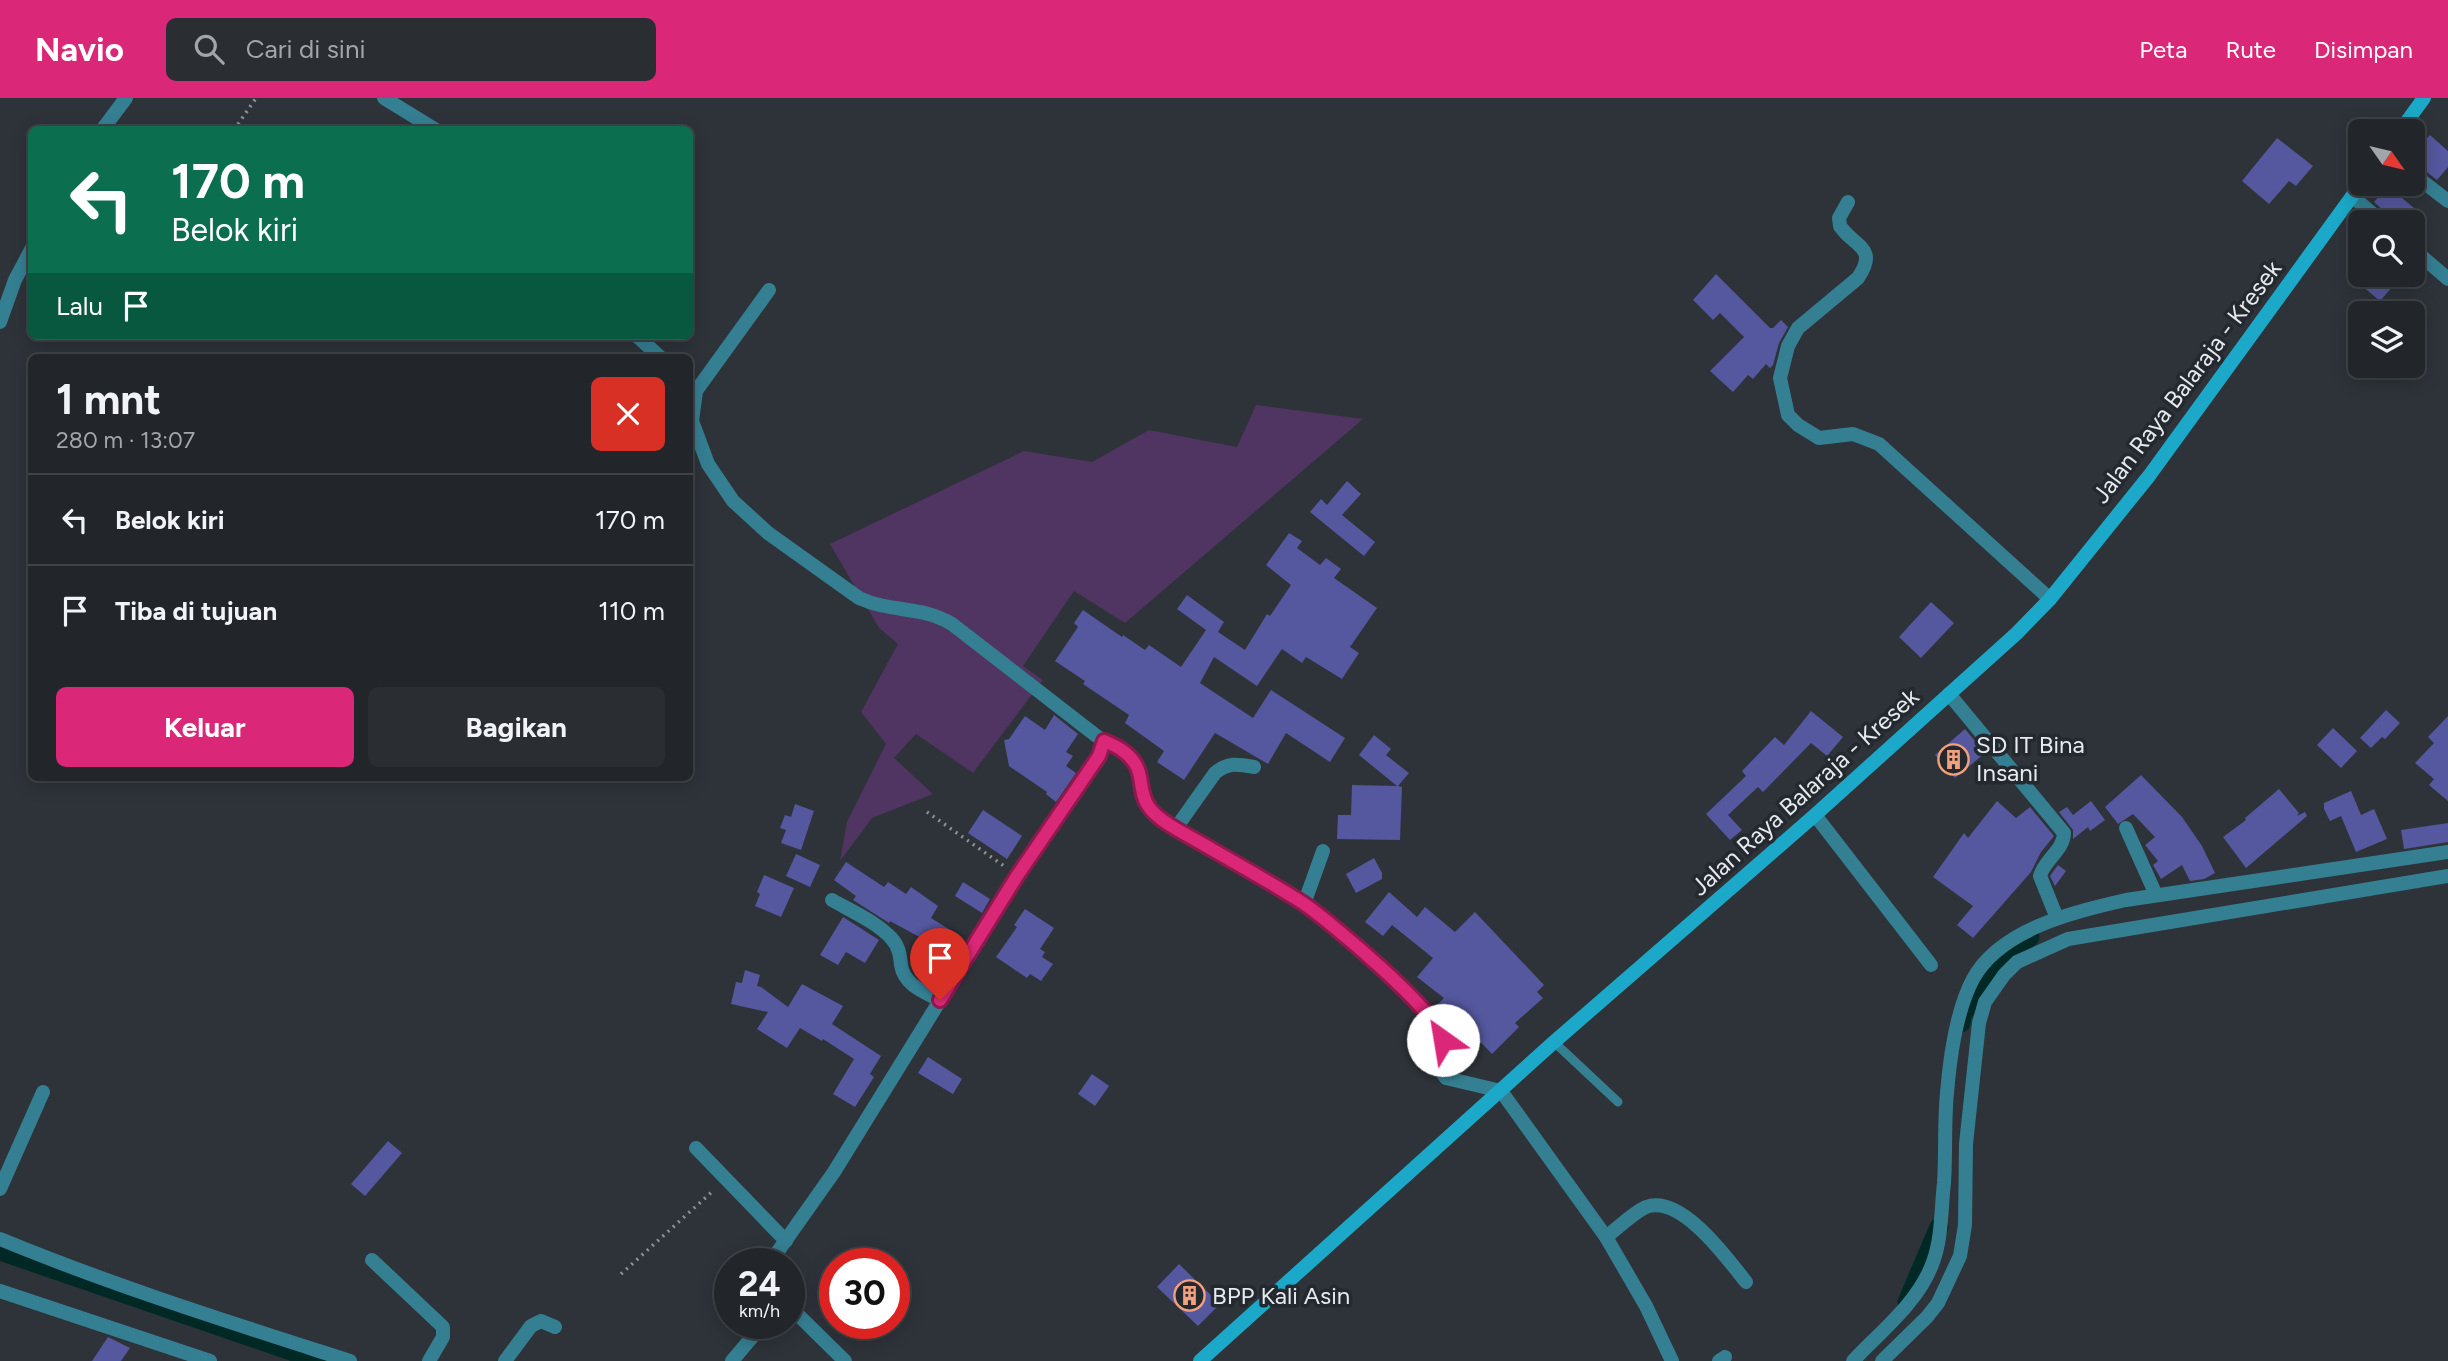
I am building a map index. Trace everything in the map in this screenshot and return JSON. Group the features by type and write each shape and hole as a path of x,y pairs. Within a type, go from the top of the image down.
{"street":[{"path":"105,126 126,98"},
{"path":"2409,119 2424,98"},
{"path":"394,100 430,126"},
{"path":"2426,184 2448,201"},
{"path":"2352,197 2368,210"},
{"name":"Jalan Raya Balaraja - Kresek","path":"1200,1361 1554,1042 1815,815 2017,633 2050,599 2149,476 2352,197"},
{"path":"1848,202 1839,218 1840,226 1866,254 1865,267 1858,278 1798,328 1792,337 1780,378 1788,415 1819,438 1853,434 1879,444 2050,599"},
{"path":"0,322 15,280 28,256"},
{"path":"2425,259 2448,279"},
{"path":"693,388 769,290"},
{"path":"641,340 657,354"},
{"path":"693,424 708,464 733,501 768,533 859,598 874,605 936,615 952,624 1104,741 1117,746 1136,766 1144,799 1150,810 1304,904 1345,936 1403,989 1437,1025 1442,1035 1440,1069 1446,1078 1501,1091 1606,1237 1646,1306 1672,1361"},
{"path":"1950,694 2064,833 2063,843 2046,862 2040,876 2057,918"},
{"path":"781,1248 834,1172 1017,876 1099,756 1104,741"},
{"path":"1176,828 1215,773 1234,763 1254,767"},
{"path":"1815,815 1931,965"},
{"path":"2126,828 2156,895"},
{"path":"1304,904 1323,851"},
{"path":"1882,1361 1938,1303 1960,1256 1965,1225 1966,1144 1979,1023 1985,1002 2017,962 2068,939 2402,871 2448,852"},
{"path":"1853,1361 1916,1295 1934,1260 1945,1164 1947,1093 1957,1026 1974,978 2004,945 2057,918 2078,911 2156,895 2402,871 2448,876"},
{"path":"832,900 881,929 894,940 900,954 901,968 911,985 940,1000"},
{"path":"0,1189 43,1092"},
{"path":"696,1148 786,1241"},
{"path":"1606,1237 1646,1207 1660,1206 1671,1209 1699,1227 1746,1282"},
{"path":"0,1239 176,1304 350,1361"},
{"path":"372,1260 443,1327 443,1337 429,1361"},
{"path":"0,1291 210,1361"},
{"path":"505,1361 531,1326 541,1321 555,1327"},
{"path":"805,1322 845,1361"},
{"path":"732,1361 751,1339"}],"lane":[{"path":"1554,1042 1618,1102"}],"path":[{"path":"237,126 256,98"},
{"path":"927,812 1017,876"},
{"path":"621,1274 726,1179"}],"shaded area":[{"path":"1256,405 1363,419 1125,623 1074,591 1023,666 1043,680 973,773 916,734 894,758 933,794 872,818 840,861 847,822 886,744 861,712 898,644 879,628 830,544 1024,451 1092,462 1149,430 1237,447"}],"building":[{"path":"2430,135 2448,151 2448,167 2437,180 2426,171 2426,139"},
{"path":"2277,138 2313,166 2296,186 2289,181 2269,204 2242,181"},
{"path":"2379,196 2400,196 2416,210 2383,210 2374,202"},
{"path":"1716,274 1770,328 1781,320 1788,327 1779,343 1773,365 1770,368 1766,364 1753,379 1748,375 1733,392 1710,371 1744,337 1720,313 1713,320 1693,300"},
{"path":"2363,287 2392,287 2380,301"},
{"path":"1347,481 1361,494 1342,515 1375,542 1364,556 1310,512 1321,499 1327,505"},
{"path":"1289,533 1302,541 1297,548 1320,565 1326,558 1341,569 1334,578 1377,608 1350,647 1359,653 1342,679 1306,657 1302,663 1282,649 1257,686 1214,657 1200,683 1253,718 1271,690 1345,738 1330,762 1286,733 1268,764 1215,733 1184,780 1157,762 1164,751 1125,723 1129,715 1055,661 1078,627 1074,623 1083,610 1122,637 1123,635 1145,650 1149,645 1181,667 1206,630 1177,609 1187,595 1224,622 1218,632 1245,650 1267,614 1270,616 1291,585 1266,565"},
{"path":"1931,602 1954,623 1921,658 1899,637"},
{"path":"2386,710 2400,723 2385,739 2382,737 2371,748 2360,738"},
{"path":"1811,711 1843,737 1827,756 1811,743 1763,792 1758,787 1728,815 1742,830 1730,840 1706,814 1746,776 1742,771 1775,737 1784,745"},
{"path":"1054,715 1078,734 1066,752 1073,756 1066,766 1076,773 1056,802 1047,792 1009,766 1004,740 1009,739 1025,716 1045,730"},
{"path":"2448,716 2448,801 2429,785 2434,779 2415,763 2434,743 2428,737"},
{"path":"2333,728 2357,751 2341,768 2317,745"},
{"path":"1965,729 1985,753 1955,778 1935,755"},
{"path":"1374,735 1391,749 1386,755 1409,773 1398,786 1402,787 1400,840 1337,839 1338,815 1351,815 1352,785 1397,786 1359,755"},
{"path":"2141,775 2182,817 2202,846 2215,873 2204,879 2190,881 2182,865 2161,879 2153,865 2158,861 2145,845 2155,837 2133,814 2118,824 2105,807"},
{"path":"2279,789 2299,813 2297,816 2305,812 2307,816 2246,868 2223,837"},
{"path":"2351,791 2361,815 2374,809 2387,839 2356,852 2341,816 2330,821 2324,809 2324,803"},
{"path":"1997,801 2016,818 2030,807 2054,836 2041,852 2031,872 1973,938 1957,925 1973,906 1933,877 1964,833 1968,838"},
{"path":"2091,801 2105,820 2090,831 2088,827 2073,839 2073,830 2059,812 2067,807 2073,815"},
{"path":"795,804 814,811 801,850 781,843 786,830 780,828 785,815 791,817"},
{"path":"983,810 1022,836 1007,859 968,833"},
{"path":"2448,823 2448,842 2404,849 2401,830"},
{"path":"796,854 820,865 810,887 786,876"},
{"path":"1374,858 1382,873 1382,879 1356,893 1346,874"},
{"path":"846,862 884,887 888,882 906,894 911,887 938,906 931,918 952,931 933,963 915,952 923,939 890,921 889,923 853,900 856,896 834,880"},
{"path":"2058,865 2066,871 2055,886 2050,876"},
{"path":"764,875 794,888 781,917 755,906"},
{"path":"963,882 990,899 982,913 955,896"},
{"path":"1389,892 1417,917 1425,907 1455,932 1475,912 1544,985 1537,992 1543,998 1515,1023 1519,1027 1492,1054 1453,1014 1450,1017 1437,1005 1444,998 1417,977 1433,958 1392,925 1383,936 1365,922"},
{"path":"1025,909 1054,928 1040,949 1045,952 1042,957 1053,964 1041,981 1030,974 1027,978 996,957 1017,927 1014,925"},
{"path":"843,917 879,940 865,963 846,952 838,965 820,955"},
{"path":"745,970 760,975 757,986 788,1007 802,984 843,1006 832,1024 881,1056 870,1074 874,1077 855,1107 833,1094 854,1059 800,1028 787,1048 757,1029 768,1012 731,1004 736,982 742,983"},
{"path":"928,1057 962,1079 953,1094 918,1073"},
{"path":"1092,1074 1109,1086 1095,1106 1078,1094"},
{"path":"388,1141 402,1153 365,1196 351,1184"},
{"name":"BPP Kali Asin","path":"1179,1264 1220,1304 1198,1326 1157,1287"},
{"path":"108,1337 130,1348 121,1361 92,1361"}],"waterway":[{"path":"1961,1023 1962,1015 2011,947 2030,937"},
{"path":"1907,1302 1939,1227"},
{"path":"0,1251 320,1361"}],"place":[{"name":"SD IT Bina Insani","path":"1953,759"},
{"name":"BPP Kali Asin","path":"1189,1296"}],"route":[{"path":"940,1000 1017,876 1099,756 1104,741 1125,752 1136,766 1144,799 1150,810 1304,904 1345,936 1403,989 1437,1025 1443,1040"}]}
